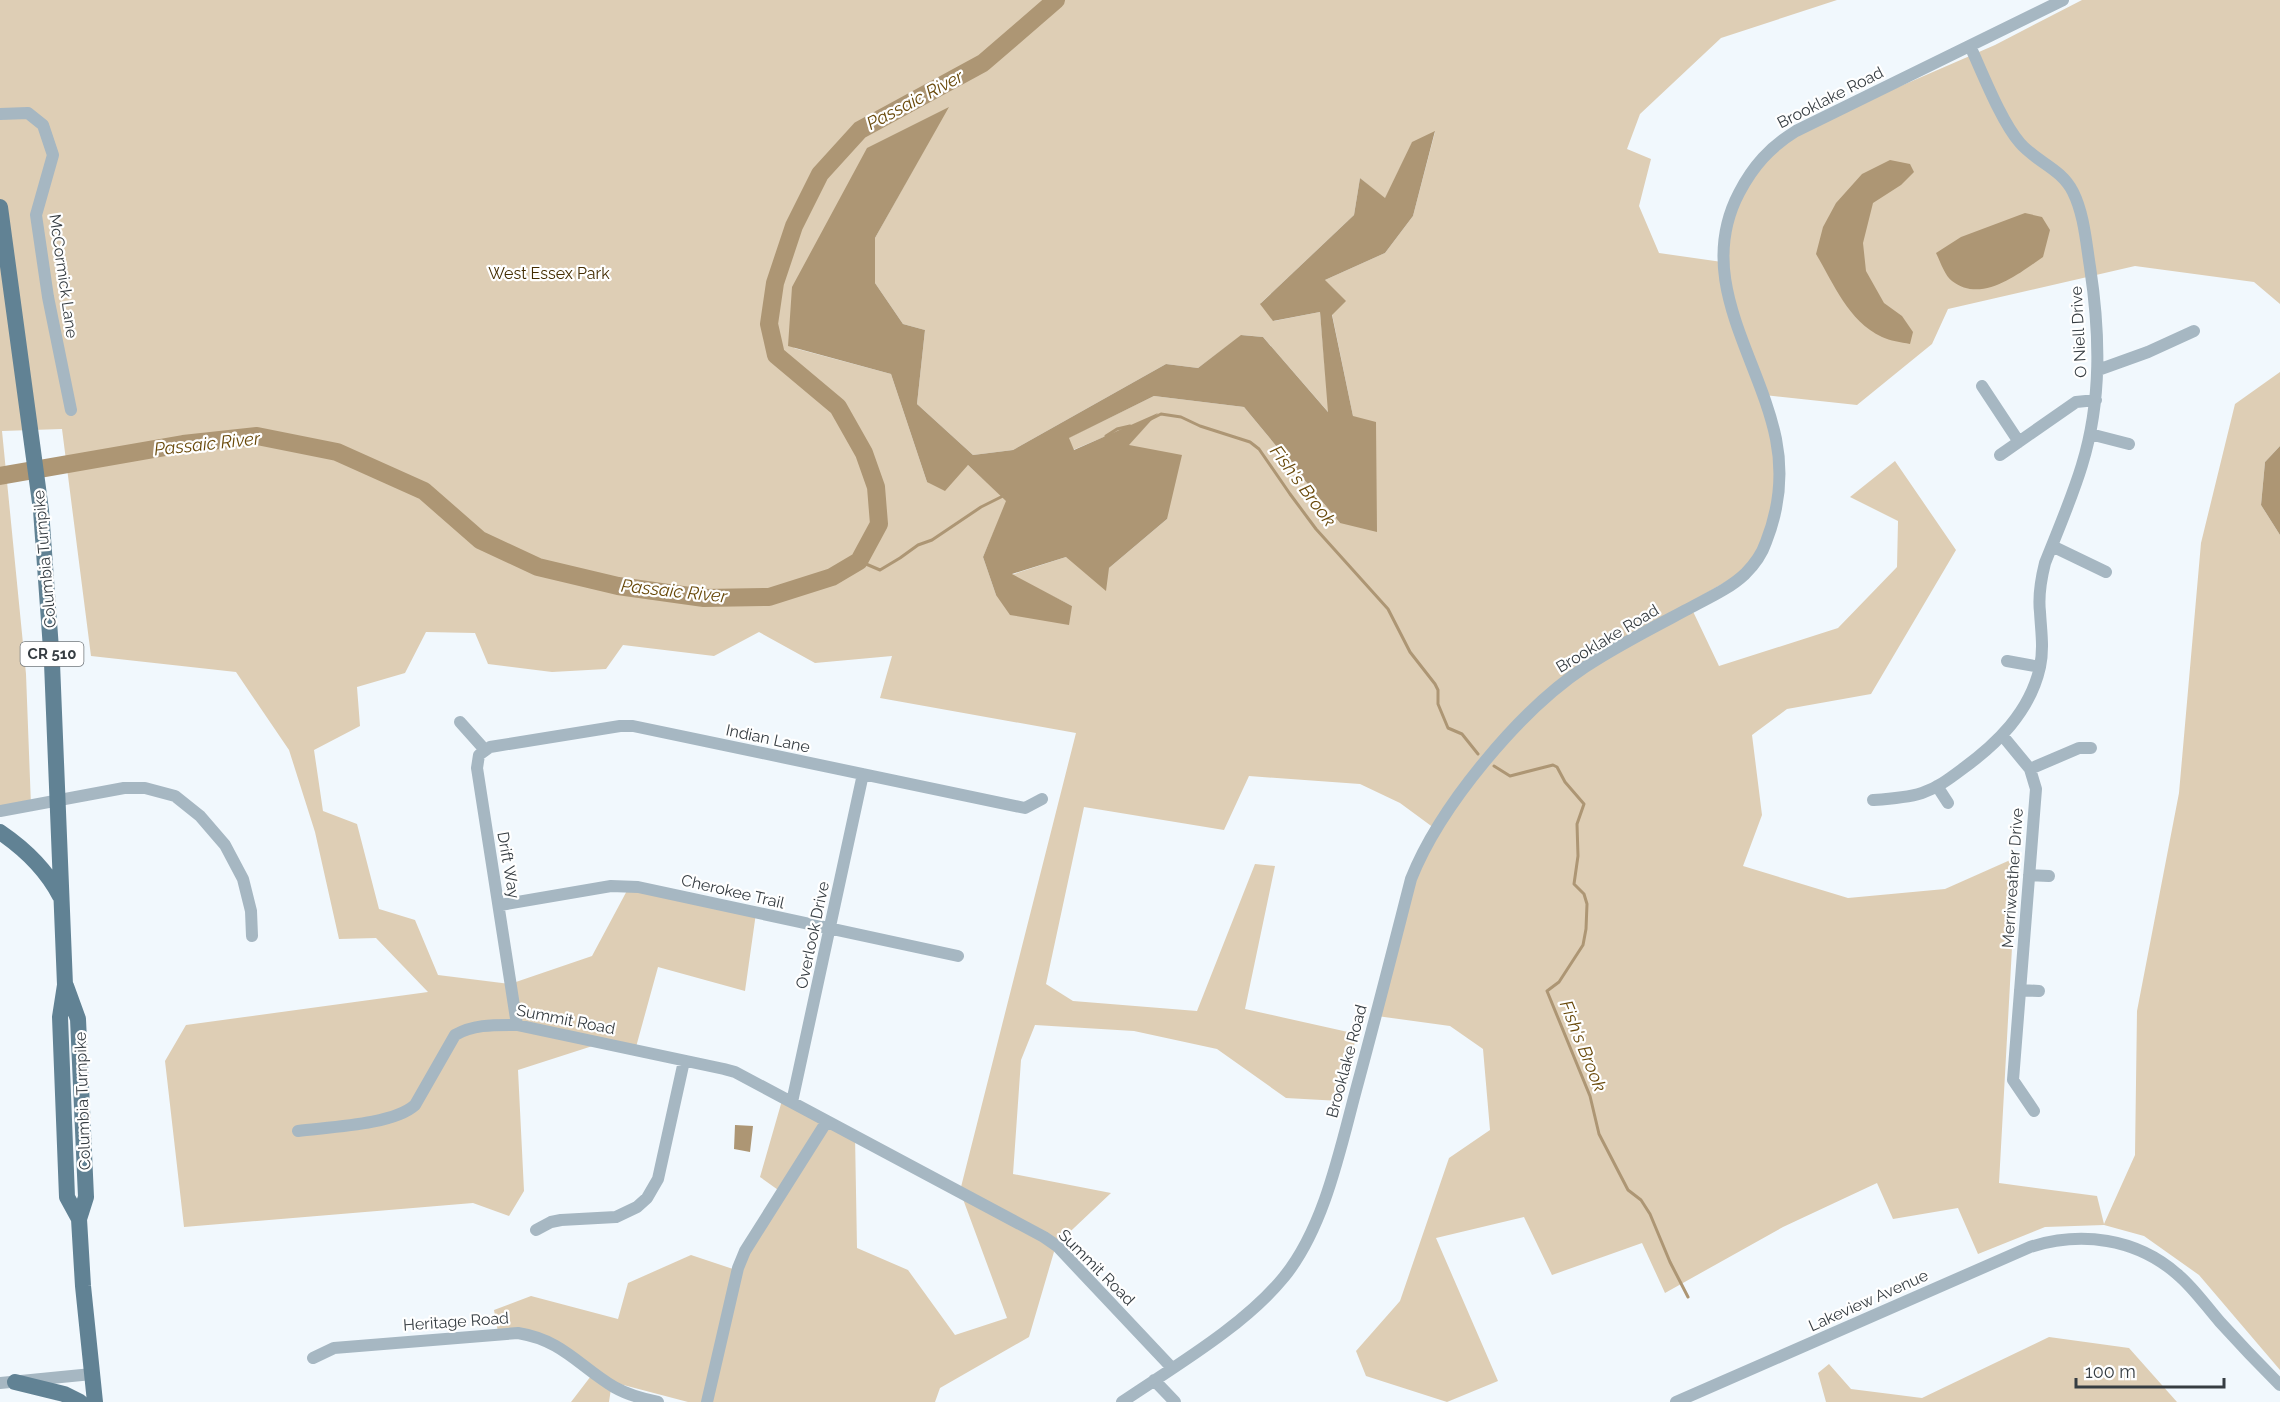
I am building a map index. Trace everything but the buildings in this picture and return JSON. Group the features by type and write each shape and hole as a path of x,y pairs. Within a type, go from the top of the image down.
{"main road":[{"name":"Columbia Turnpike","path":"0,207 41,510 52,663 66,985 60,1017 67,1197 79,1219 82,1286 95,1402"},
{"path":"0,832 26,851 62,900"},
{"path":"7,1383 64,1394 80,1402"}],"street":[{"name":"Brooklake Road","path":"1122,1402 1230,1326 1271,1291 1296,1259 1314,1224 1335,1167 1411,879 1430,837 1450,808 1508,735 1547,696 1584,667 1734,583 1751,567 1765,545 1778,499 1779,459 1768,413 1730,306 1723,269 1724,235 1729,215 1746,179 1762,157 1796,130 2063,0"},
{"name":"O Niell Drive","path":"1873,800 1909,797 1937,786 1978,757 2002,735 2026,704 2040,667 2043,648 2040,594 2045,563 2072,495 2090,434 2096,400 2098,342 2092,281 2076,199 2065,178 2031,153 2015,137 1970,46"},
{"name":"McCormick Lane","path":"0,114 28,113 43,125 53,155 36,215 48,297 71,410"},
{"path":"2098,370 2148,352 2194,331"},
{"path":"1982,386 2019,442"},
{"path":"2000,455 2076,402 2096,400"},
{"path":"2090,434 2129,444"},
{"path":"2052,546 2106,572"},
{"path":"2007,661 2040,667"},
{"path":"460,722 485,750"},
{"name":"Indian Lane","path":"485,750 502,744 633,726 1026,808 1042,799"},
{"path":"2002,735 2030,769 2079,748 2091,748"},
{"name":"Drift Way","path":"485,750 479,755 477,768 500,905 509,988 517,1025"},
{"name":"Merriweather Drive","path":"2030,769 2036,789 2013,1080 2034,1111"},
{"name":"Overlook Drive","path":"792,1102 863,774"},
{"path":"1937,786 1948,803"},
{"path":"0,811 124,788 145,788 175,796 200,816 225,845 243,879 251,911 252,936"},
{"path":"2029,875 2049,876"},
{"name":"Cherokee Trail","path":"500,905 625,885 958,956"},
{"path":"2020,990 2039,991"},
{"name":"Summit Road","path":"298,1131 398,1117 414,1105 455,1035 463,1030 485,1024 517,1025 735,1072 1044,1237 1057,1246 1172,1368"},
{"path":"536,1230 551,1222 561,1220 616,1217 637,1207 647,1198 658,1179 684,1061"},
{"path":"707,1402 738,1268 745,1251 827,1121"},
{"name":"Lakeview Avenue","path":"1676,1402 2030,1247 2076,1239 2110,1241 2130,1246 2162,1263 2178,1275 2280,1385"},
{"name":"Heritage Road","path":"313,1358 334,1348 518,1333 544,1339 559,1346 612,1386 640,1398 658,1402"},
{"path":"7,1383 92,1374"},
{"path":"1154,1380 1175,1402"}],"green space":[{"name":"West Essex Park","path":"0,0 1837,0 1721,38 1640,114 1627,149 1651,159 1639,206 1659,253 1722,262 1742,183 1788,135 1995,45 2082,0 2280,0 2280,304 2254,282 2135,266 1948,309 1932,344 1857,405 1764,395 1779,474 1767,537 1748,569 1689,603 1719,666 1838,628 1897,567 1898,521 1850,497 1895,461 1956,550 1871,694 1787,709 1752,735 1762,815 1743,866 1848,898 1945,889 2017,857 1999,1183 2097,1196 2104,1224 2135,1155 2137,1011 2179,793 2201,543 2235,404 2280,372 2280,446 2265,462 2261,505 2280,535 2280,1370 2199,1275 2144,1236 2104,1225 2045,1227 1978,1254 1958,1208 1893,1219 1877,1183 1783,1227 1665,1293 1642,1243 1552,1275 1524,1217 1436,1238 1498,1381 1447,1402 1366,1376 1356,1351 1400,1301 1449,1158 1490,1130 1483,1049 1450,1026 1377,1016 1411,879 1434,828 1400,803 1360,784 1249,776 1224,830 1084,807 1046,984 1073,1001 1197,1011 1255,864 1275,866 1245,1009 1357,1034 1340,1101 1286,1098 1217,1049 1134,1031 1035,1025 1021,1060 1013,1174 1111,1193 1056,1245 1029,1337 940,1388 935,1402 688,1402 612,1382 609,1402 571,1402 594,1372 541,1337 498,1332 494,1310 531,1296 618,1319 628,1283 691,1255 736,1270 781,1192 760,1177 783,1097 855,1135 857,1248 908,1270 955,1335 1007,1318 960,1191 1076,733 880,698 892,656 815,663 759,632 714,656 623,645 606,669 552,672 488,664 475,633 426,632 405,673 357,687 360,726 314,750 323,811 357,824 379,909 415,920 438,975 510,984 592,956 630,885 756,913 745,991 658,967 636,1047 608,1041 518,1070 524,1191 509,1216 473,1203 184,1227 165,1061 186,1025 428,992 376,938 339,939 315,832 289,750 236,672 91,656 62,429 2,431 26,674 31,806 0,812","holes":["948,107 875,238 875,283 903,324 925,330 917,404 973,455 1013,450 1166,364 1198,368 1242,335 1263,337 1329,413 1320,312 1274,321 1261,303 1354,215 1360,178 1385,199 1412,143 1435,132 1413,216 1385,253 1325,280 1353,416 1340,523 1244,407 1154,396 1068,438 1073,450 1156,415 1128,445 1167,519 1109,568 1066,557 1011,575 1072,606 996,595 983,557 1007,501 968,465 927,482 891,374 794,348"]},
{"path":"2049,1337 2129,1348 2177,1402 1826,1402 1818,1373 1829,1364 1851,1389 1922,1398"}],"shaded area":[{"path":"949,107 875,238 875,283 903,324 925,330 917,404 973,455 1013,450 1166,364 1198,368 1241,335 1263,337 1328,412 1320,312 1273,321 1260,304 1354,215 1360,178 1385,198 1412,142 1435,131 1413,216 1385,253 1325,280 1346,301 1332,315 1353,416 1376,422 1377,532 1340,523 1244,407 1154,396 1069,438 1074,450 1158,413 1129,445 1182,455 1167,519 1109,568 1106,591 1066,557 1012,574 1072,606 1069,625 1010,615 996,595 983,557 1006,501 968,465 945,491 927,482 891,374 788,346 792,287 867,148"},
{"path":"1890,160 1910,164 1914,172 1901,185 1873,203 1863,243 1866,271 1884,303 1902,316 1913,332 1910,344 1882,337 1860,322 1843,301 1816,254 1823,227 1836,203 1862,174"},
{"path":"2025,213 2042,217 2050,230 2043,257 2011,278 1987,288 1963,287 1949,279 1936,253 1961,237"},
{"path":"2280,446 2280,535 2261,505 2265,462"},
{"path":"735,1125 753,1126 750,1152 734,1149"}],"waterway":[{"name":"Passaic River","path":"0,476 183,444 257,436 337,452 424,491 480,540 538,567 618,586 704,598 769,597 832,577 859,561 879,524 876,487 864,453 838,407 776,355 769,324 775,283 794,226 820,174 860,130 983,63 1056,0"},
{"name":"Fish's Brook","path":"1151,419 1161,414 1181,417 1200,426 1250,442 1259,449 1316,529 1388,609 1410,652 1435,684 1438,690 1438,704 1448,728 1462,734 1478,754"},
{"name":"Fish's Brook","path":"1106,436 1117,429 1130,426"},
{"name":"Fish's Brook","path":"859,561 880,570 918,545 932,540 981,507 1005,495"},
{"name":"Fish's Brook","path":"1494,766 1510,776 1553,765 1557,767 1565,782 1584,804 1577,824 1578,856 1574,884 1584,894 1587,904 1583,945 1559,982 1547,991 1590,1096 1599,1134 1628,1190 1641,1200 1650,1214 1688,1297"}]}
